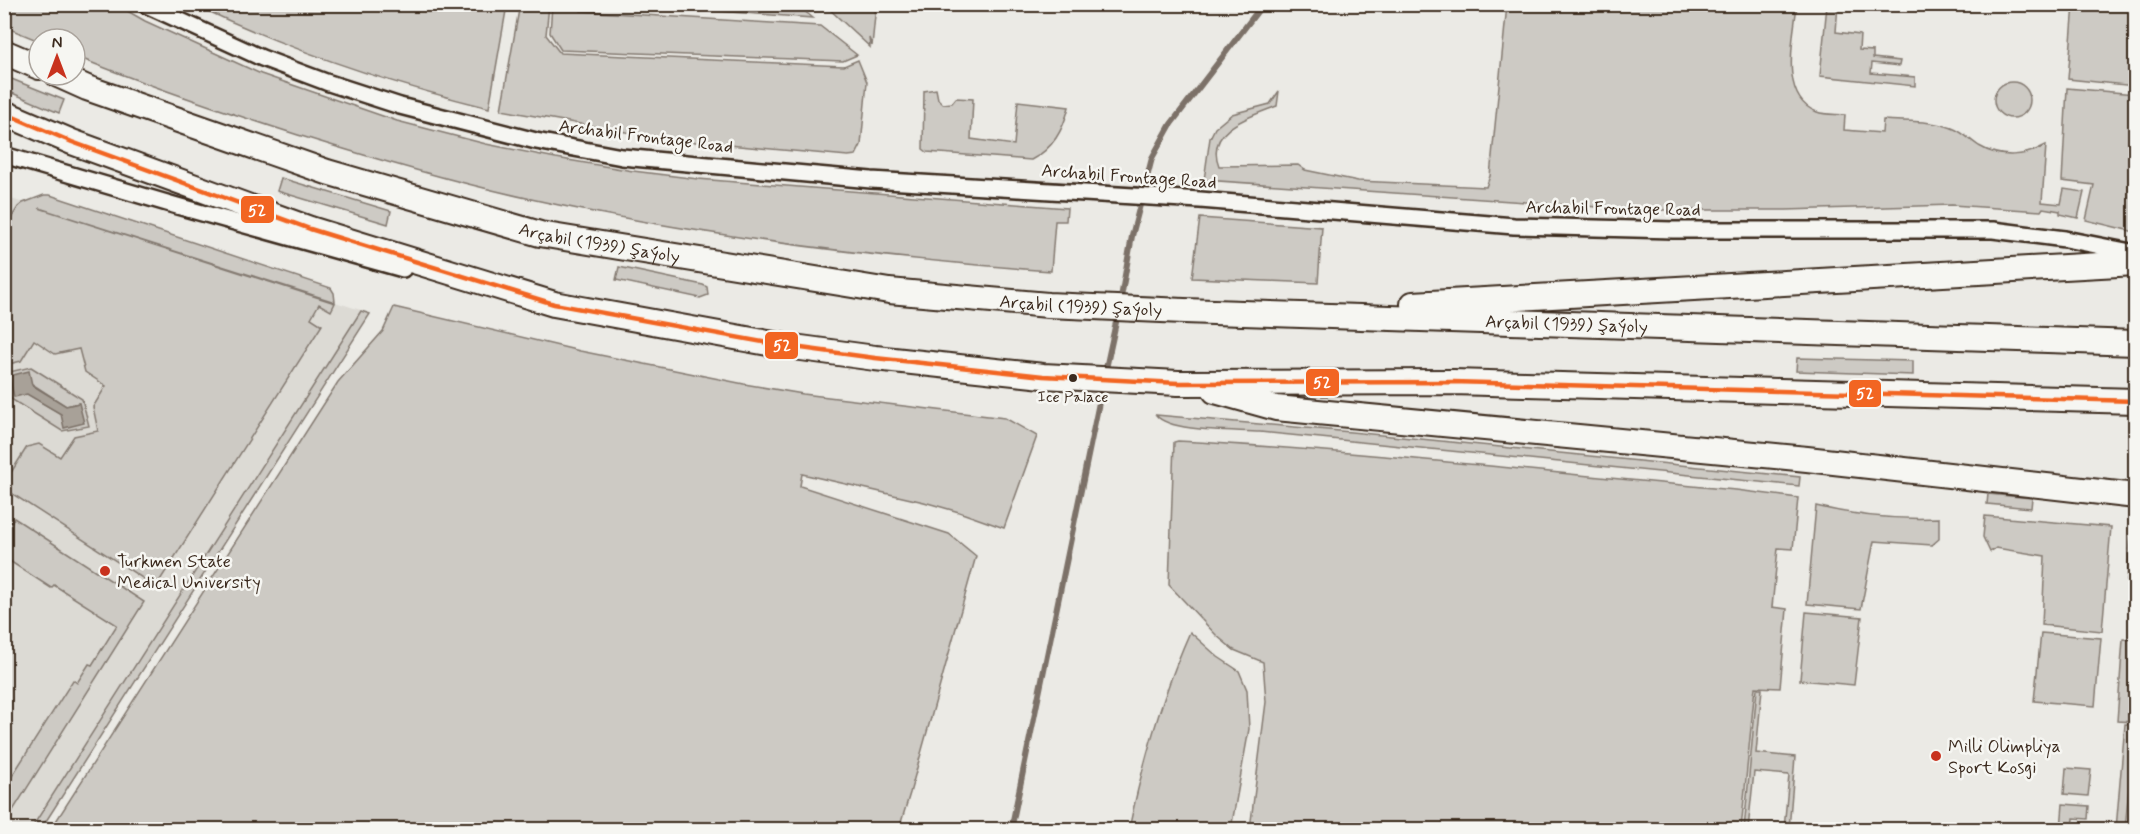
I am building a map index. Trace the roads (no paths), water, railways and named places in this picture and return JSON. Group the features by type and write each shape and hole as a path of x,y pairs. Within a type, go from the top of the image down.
{"main road":[{"path":"4,52 27,62"},
{"name":"Arçabil (1939) şaýoly","path":"85,87 327,172 540,234 889,291 1048,305 2136,343"},
{"path":"4,113 72,142 310,229 554,304 779,345 875,358 1043,376 1182,383 1453,382 2136,401"},
{"path":"1193,311 1455,303 2136,263"},
{"path":"1182,383 1276,408 1807,459 2136,496"}],"street":[{"name":"Archabil Frontage Road","path":"144,4 262,58 400,106 536,141 622,157 871,180 1200,200 1514,226 1673,230 1993,230 2065,239 2136,253"},
{"path":"4,155 371,261 554,304"}],"waterway":[{"path":"1120,303 1132,236 1152,158 1171,124 1263,4"},
{"path":"1105,373 1118,313"},
{"path":"1011,830 1103,383"}],"place":[{"name":"Ice Palace","path":"1073,378"},
{"name":"Turkmen State Medical University","path":"105,571"},
{"name":"Milli Olimpliya Sport Kosgi","path":"1936,756"}]}
